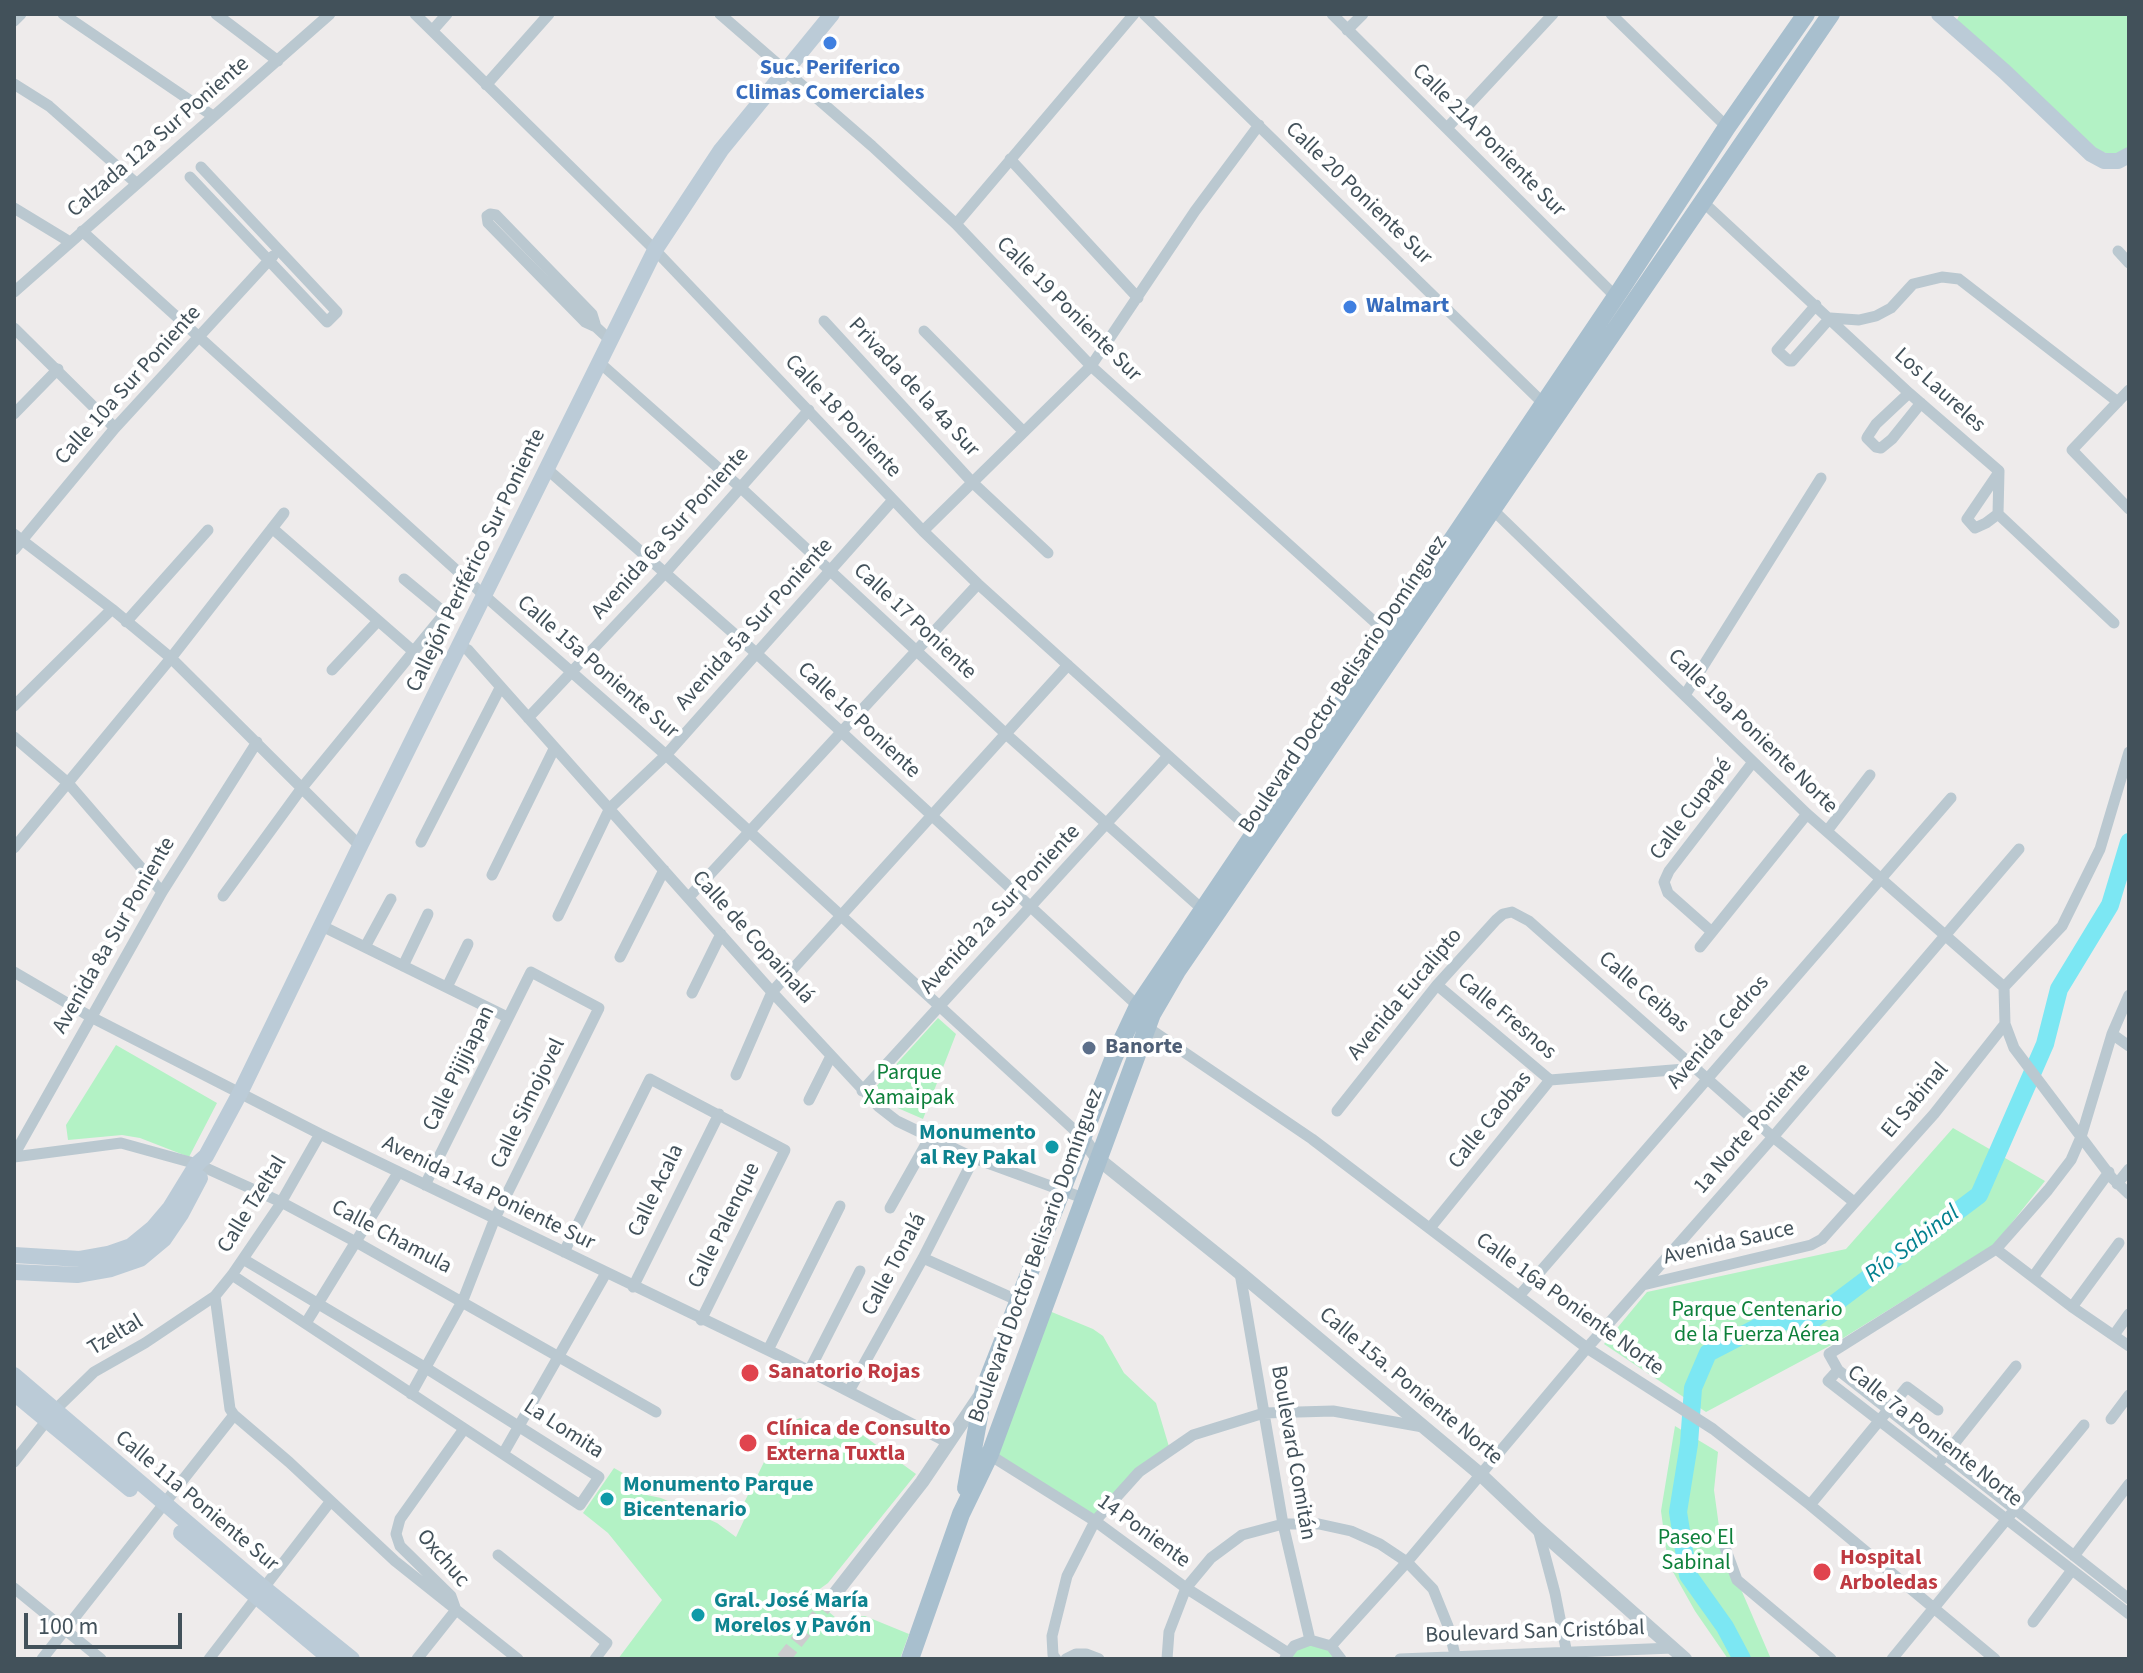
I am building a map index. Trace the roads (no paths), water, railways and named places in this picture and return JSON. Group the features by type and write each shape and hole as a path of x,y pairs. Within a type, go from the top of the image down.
{"main road":[{"name":"Callejón Periférico Sur Poniente","path":"14,1272 77,1275 111,1269 140,1259 164,1239 173,1226 655,250 721,150 832,14"},
{"name":"Boulevard Doctor Belisario Domínguez","path":"910,1659 982,1450 1083,1198 1152,1014 1177,971 1486,505 1544,404 1727,127 1806,14"},
{"name":"Boulevard Doctor Belisario Domínguez","path":"982,1450 984,1389 1114,1057 1138,1006 1388,634 1486,505 1703,202 1831,14"},
{"path":"1939,14 2091,154 2104,161 2118,161 2129,155"},
{"path":"14,1255 80,1259 131,1246 162,1218 203,1162"},
{"name":"Calle 11a Poniente Sur","path":"14,1375 51,1415 260,1593 331,1659"},
{"name":"Calle 11a Poniente Sur","path":"14,1393 51,1415"},
{"name":"Calle 11a Poniente Sur","path":"260,1593 352,1659"}],"street":[{"path":"14,21 21,14"},
{"path":"63,14 213,116"},
{"path":"216,14 278,61"},
{"name":"Calzada 12a Sur Poniente","path":"14,292 330,14"},
{"name":"Calle 18 Poniente","path":"415,14 655,250 923,531 1254,833"},
{"path":"432,31 447,14"},
{"path":"486,85 549,14"},
{"name":"Calle 19 Poniente Sur","path":"720,14 872,146 956,224 1091,366 1388,634"},
{"path":"956,224 1134,14"},
{"name":"Calle 20 Poniente Sur","path":"1144,14 1544,404"},
{"name":"Calle 21A Poniente Sur","path":"1332,14 1616,297"},
{"path":"1347,30 1363,14"},
{"path":"1447,128 1553,14"},
{"path":"1611,14 1727,127"},
{"path":"14,84 49,106 136,183"},
{"path":"923,531 1022,430 1091,366 1195,211 1259,125"},
{"path":"1010,159 1138,298"},
{"path":"190,177 327,322 337,312 201,167"},
{"path":"217,206 228,197"},
{"name":"Los Laureles","path":"1703,202 1909,393 1999,471"},
{"path":"14,208 70,242"},
{"path":"596,327 592,314 496,215 487,216 488,223 585,322 596,327 611,341"},
{"name":"Calle 15a Poniente Sur","path":"82,231 485,596 666,755 1082,1137"},
{"path":"2118,251 2129,263"},
{"name":"Calle 10a Sur Poniente","path":"17,541 115,428 278,252"},
{"path":"1816,305 1778,347 1778,352 1792,361 1830,318 1859,320 1876,316 1891,308 1913,284 1942,277 1959,279 2118,402"},
{"name":"Privada de la 4a Sur","path":"824,321 972,482 1048,553"},
{"path":"14,328 115,428"},
{"path":"924,331 1022,430"},
{"name":"Calle 17 Poniente","path":"600,363 1202,909"},
{"path":"14,414 58,369"},
{"path":"2129,390 2072,450 2129,509"},
{"path":"1909,393 1868,436 1876,447 1881,448 1892,439 1921,403"},
{"name":"Avenida 6a Sur Poniente","path":"528,718 665,573 809,410"},
{"name":"Calle 16 Poniente","path":"547,469 756,653 1138,1006"},
{"path":"1998,514 1975,528 1967,519 1999,471"},
{"path":"1999,471 1998,514 2114,623"},
{"path":"1685,695 1821,478"},
{"name":"Avenida 5a Sur Poniente","path":"610,808 666,755 893,500"},
{"name":"Calle 19a Poniente Norte","path":"1486,505 1807,814 2004,987"},
{"path":"14,848 171,658 284,513"},
{"path":"272,528 413,651"},
{"path":"126,622 208,530"},
{"path":"17,541 112,609 171,658 360,846"},
{"path":"223,896 301,789 445,613 404,579"},
{"path":"689,897 978,584"},
{"path":"14,706 112,609"},
{"path":"332,670 378,621"},
{"name":"Calle de Copainalá","path":"460,646 468,650 862,1091 897,1121 930,1137 974,1158 1083,1198"},
{"path":"736,1075 772,992 1068,665"},
{"path":"421,842 500,688"},
{"path":"14,737 68,783 162,892"},
{"name":"Avenida 8a Sur Poniente","path":"14,1156 162,892 257,742"},
{"path":"492,875 554,749"},
{"path":"2129,752 2100,849 2062,926 2004,987 2005,1024 2014,1048 2117,1184 2129,1194"},
{"name":"Avenida 2a Sur Poniente","path":"862,1091 1168,756"},
{"name":"Calle Cupapé","path":"1712,932 1668,893 1664,882 1669,871 1753,762"},
{"path":"1827,831 1870,775"},
{"name":"Avenida Cedros","path":"1519,1296 1951,798"},
{"path":"558,916 610,808"},
{"path":"1700,947 1807,814"},
{"name":"1a Norte Poniente","path":"1331,1646 1407,1562 1587,1348 1773,1137 2019,849"},
{"path":"620,957 664,870"},
{"path":"365,947 391,899"},
{"name":"Calle Ceibas","path":"1512,912 1529,921 1773,1137 1854,1202"},
{"name":"Avenida Eucalipto","path":"1337,1111 1437,985 1496,920 1512,912"},
{"path":"403,966 428,914"},
{"path":"322,926 507,1017"},
{"path":"692,993 721,934"},
{"path":"447,987 468,944"},
{"name":"Avenida 14a Poniente Sur","path":"14,972 91,1017 320,1134 768,1350 949,1443"},
{"name":"Calle Pijijiapan","path":"425,1185 531,972 599,1008"},
{"name":"Calle Fresnos","path":"1437,985 1550,1080"},
{"path":"1838,1370 1829,1354 1996,1249 2071,1160 2112,1034 2129,995"},
{"name":"Calle Simojovel","path":"411,1394 463,1300 495,1218 599,1008"},
{"name":"El Sabinal","path":"1854,1202 1934,1114 2005,1024"},
{"name":"Calle 16a Poniente Norte","path":"1147,1027 1312,1139 1587,1348 1713,1429 1810,1505 1995,1659"},
{"path":"2112,1034 2129,1046"},
{"path":"809,1100 831,1056"},
{"name":"Calle Caobas","path":"1430,1228 1550,1080 1697,1068"},
{"path":"564,1252 650,1079 719,1114"},
{"name":"Calle Palenque","path":"701,1320 785,1150 719,1114"},
{"name":"Calle Acala","path":"633,1287 719,1114"},
{"name":"Calle Tzeltal","path":"215,1296 281,1202 320,1134"},
{"path":"890,1208 930,1137"},
{"name":"Calle 15a. Poniente Norte","path":"1082,1137 1097,1158 1480,1474 1679,1655"},
{"name":"Calle Chamula","path":"14,1156 121,1143 203,1162 463,1300 656,1412"},
{"name":"Calle Tonalá","path":"849,1391 974,1158"},
{"path":"2117,1184 2129,1169"},
{"path":"2033,1277 2109,1172"},
{"path":"306,1323 398,1173"},
{"name":"Avenida Sauce","path":"1642,1285 1811,1245 1822,1239 1854,1202"},
{"path":"768,1350 840,1206"},
{"path":"2072,1307 2119,1243"},
{"path":"1996,1249 2129,1346"},
{"path":"923,1258 1019,1301"},
{"name":"La Lomita","path":"232,1275 580,1505 599,1477 521,1426 243,1259"},
{"path":"809,1371 860,1271"},
{"path":"503,1454 606,1273"},
{"name":"Boulevard Comitán","path":"1240,1273 1283,1524 1310,1640"},
{"path":"215,1296 230,1409 234,1415 395,1561 518,1659"},
{"name":"Tzeltal","path":"51,1415 94,1372 145,1343 215,1296"},
{"path":"2114,1335 2129,1314"},
{"path":"1936,1466 2016,1366"},
{"name":"Calle 7a Poniente Norte","path":"2129,1599 1838,1370 1828,1381 2129,1614"},
{"path":"1810,1505 1907,1387 1938,1410"},
{"path":"827,1604 949,1443 984,1389"},
{"path":"2111,1419 2129,1395"},
{"path":"1056,1659 1052,1636 1067,1576 1095,1521 1139,1472 1193,1435 1264,1413 1333,1411 1423,1427"},
{"path":"14,1462 51,1415"},
{"path":"42,1659 234,1415"},
{"path":"1892,1659 2084,1425"},
{"name":"Oxchuc","path":"456,1610 451,1596 400,1546 396,1534 400,1519 464,1429"},
{"name":"14 Poniente","path":"982,1450 1095,1521 1286,1656"},
{"path":"2074,1556 2129,1484"},
{"path":"209,1659 330,1502"},
{"path":"1167,1659 1169,1632 1186,1588 1211,1558 1242,1535 1283,1524 1319,1524 1351,1531 1380,1544 1407,1562 1433,1589 1456,1657"},
{"path":"1538,1529 1568,1655"},
{"path":"1720,1534 1737,1580 1831,1659"},
{"path":"498,1555 607,1643 595,1659"},
{"path":"2033,1622 2072,1570"},
{"path":"14,1588 101,1659"},
{"path":"417,1659 456,1610"},
{"path":"1286,1656 1294,1646 1310,1640 1331,1646 1341,1659"},
{"path":"1066,1659 1086,1654 1099,1659"},
{"name":"Boulevard San Cristóbal","path":"1400,1659 1679,1655"}],"waterway":[{"name":"Río Sabinal","path":"1742,1659 1725,1627 1688,1575 1678,1512 1689,1444 1693,1388 1708,1353 1766,1323 1814,1319 1979,1195 2045,1044 2059,989 2110,905 2129,842"}],"tunnel":[{"path":"783,1659 827,1604"}],"place":[{"name":"Suc. Periferico Climas Comerciales","path":"830,43"},
{"name":"Walmart","path":"1350,307"},
{"name":"Banorte","path":"1089,1048"},
{"name":"Monumento al Rey Pakal","path":"1052,1147"},
{"name":"Sanatorio Rojas","path":"750,1373"},
{"name":"Clínica de Consulto Externa Tuxtla","path":"748,1443"},
{"name":"Monumento Parque Bicentenario","path":"607,1499"},
{"name":"Hospital Arboledas","path":"1822,1572"},
{"name":"Gral. José María Morelos y Pavón","path":"698,1615"}],"park label":[{"name":"Parque Xamaipak","path":"909,1086"},
{"name":"Parque Centenario de la Fuerza Aérea","path":"1757,1324"},
{"name":"Paseo El Sabinal","path":"1696,1552"}]}
